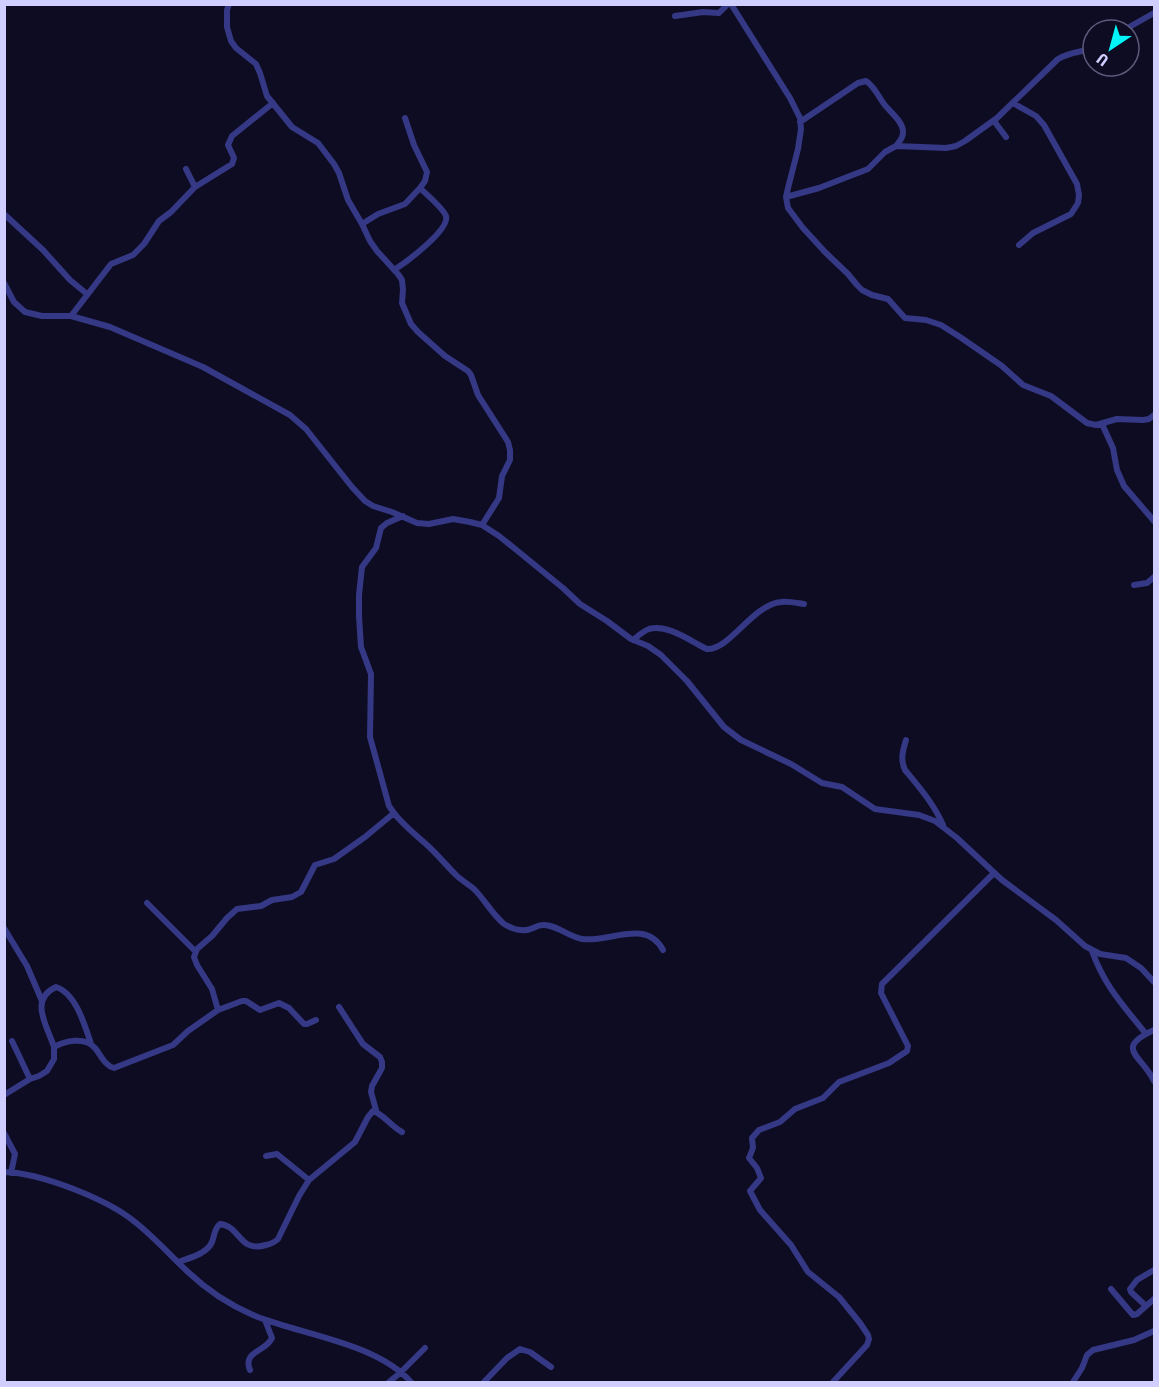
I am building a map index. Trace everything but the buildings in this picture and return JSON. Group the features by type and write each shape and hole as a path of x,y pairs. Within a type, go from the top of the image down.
{"street":[{"path":"229,4 227,27 231,41 255,64 264,89 292,127 318,143 334,164 348,200 370,241 398,274 403,285 402,303 411,324 446,356 468,371 478,395 509,445 510,460 502,476 499,498 482,525"},
{"path":"675,16 703,12 719,13 730,4 798,114 800,122 798,149 786,198 788,208 803,228 862,290 888,299 904,318 926,320 940,325 1002,366 1023,385 1051,396 1087,423 1102,424 1117,419 1143,420 1155,415"},
{"path":"1141,21 1155,13"},
{"path":"896,146 946,148 956,146 994,121 1058,59 1081,51"},
{"path":"786,198 868,169 885,152 896,146 903,135 903,128 866,81 858,83 800,122"},
{"path":"1013,103 1036,116 1044,125 1077,184 1079,195 1078,203 1071,214 1033,233 1019,245"},
{"path":"70,316 112,263 133,255 144,244 159,221 195,187 232,164 234,158 228,145 232,136 273,104"},
{"path":"362,224 384,211 402,206 425,181 427,172 414,145 405,118"},
{"path":"994,121 1006,137"},
{"path":"186,169 195,187"},
{"path":"394,270 402,266 428,243 447,221 442,211 420,188"},
{"path":"4,214 87,294"},
{"path":"4,283 14,302 25,312 42,316 70,316 110,327 203,367 290,415 306,429 365,501 379,509 423,524 453,519 482,525 500,536 579,604 668,661 733,735 791,764 822,783 842,787 875,809 919,815 935,821 994,873 1056,920 1092,951 1126,958 1141,968 1155,982"},
{"path":"1102,424 1113,448 1117,470 1124,486 1155,521"},
{"path":"403,516 381,528 376,548 362,567 359,596 361,647 371,674 370,737 389,806 393,813 455,874 473,888 491,911 508,926 525,931 548,925 570,936 585,939 631,932 654,939 663,950"},
{"path":"1134,585 1147,583 1155,577"},
{"path":"633,640 649,629 662,629 676,633 707,649 712,649 740,630 753,615 767,606 782,602 804,604"},
{"path":"906,740 902,764 934,808 943,826"},
{"path":"218,1010 212,989 194,957 195,951 202,943 212,936 237,909 261,906 272,900 287,899 298,894 315,865 333,859 365,837 393,813"},
{"path":"832,1383 867,1345 868,1335 839,1297 808,1272 791,1245 760,1210 750,1191 760,1178 757,1168 749,1158 753,1148 752,1138 762,1128 778,1123 792,1111 823,1098 839,1082 889,1063 908,1050 884,1000 880,989 882,984 994,873"},
{"path":"147,903 195,951"},
{"path":"4,928 27,966 42,1001"},
{"path":"1092,951 1113,994 1146,1034"},
{"path":"5,1095 50,1068 54,1059 54,1047 40,1008 49,991 54,988 66,993 70,998 85,1024 91,1044 105,1063 112,1067 173,1045 188,1031 218,1010 242,1001 246,1001 260,1011 279,1003 289,1008 304,1024 316,1020"},
{"path":"339,1007 363,1044 380,1057 382,1068 370,1092 376,1110 392,1126 402,1131"},
{"path":"1155,1030 1135,1041 1133,1051 1155,1081"},
{"path":"12,1041 30,1079"},
{"path":"54,1047 68,1042 85,1041 91,1044"},
{"path":"178,1262 196,1256 210,1245 216,1228 220,1224 226,1225 245,1243 254,1248 274,1243 309,1180 355,1142 369,1115 376,1110"},
{"path":"4,1133 14,1151 9,1171 40,1178 115,1208 135,1221 189,1274 245,1311 355,1347 380,1360 411,1383"},
{"path":"267,1156 277,1154 309,1180"},
{"path":"1146,1306 1130,1289 1137,1280 1155,1270"},
{"path":"1112,1288 1133,1315 1155,1299"},
{"path":"250,1370 248,1363 252,1354 268,1344 272,1338 264,1319"},
{"path":"1073,1383 1086,1358 1093,1350 1134,1340 1155,1331"},
{"path":"389,1383 424,1348"},
{"path":"484,1383 507,1358 520,1349 530,1352 551,1366"}]}
